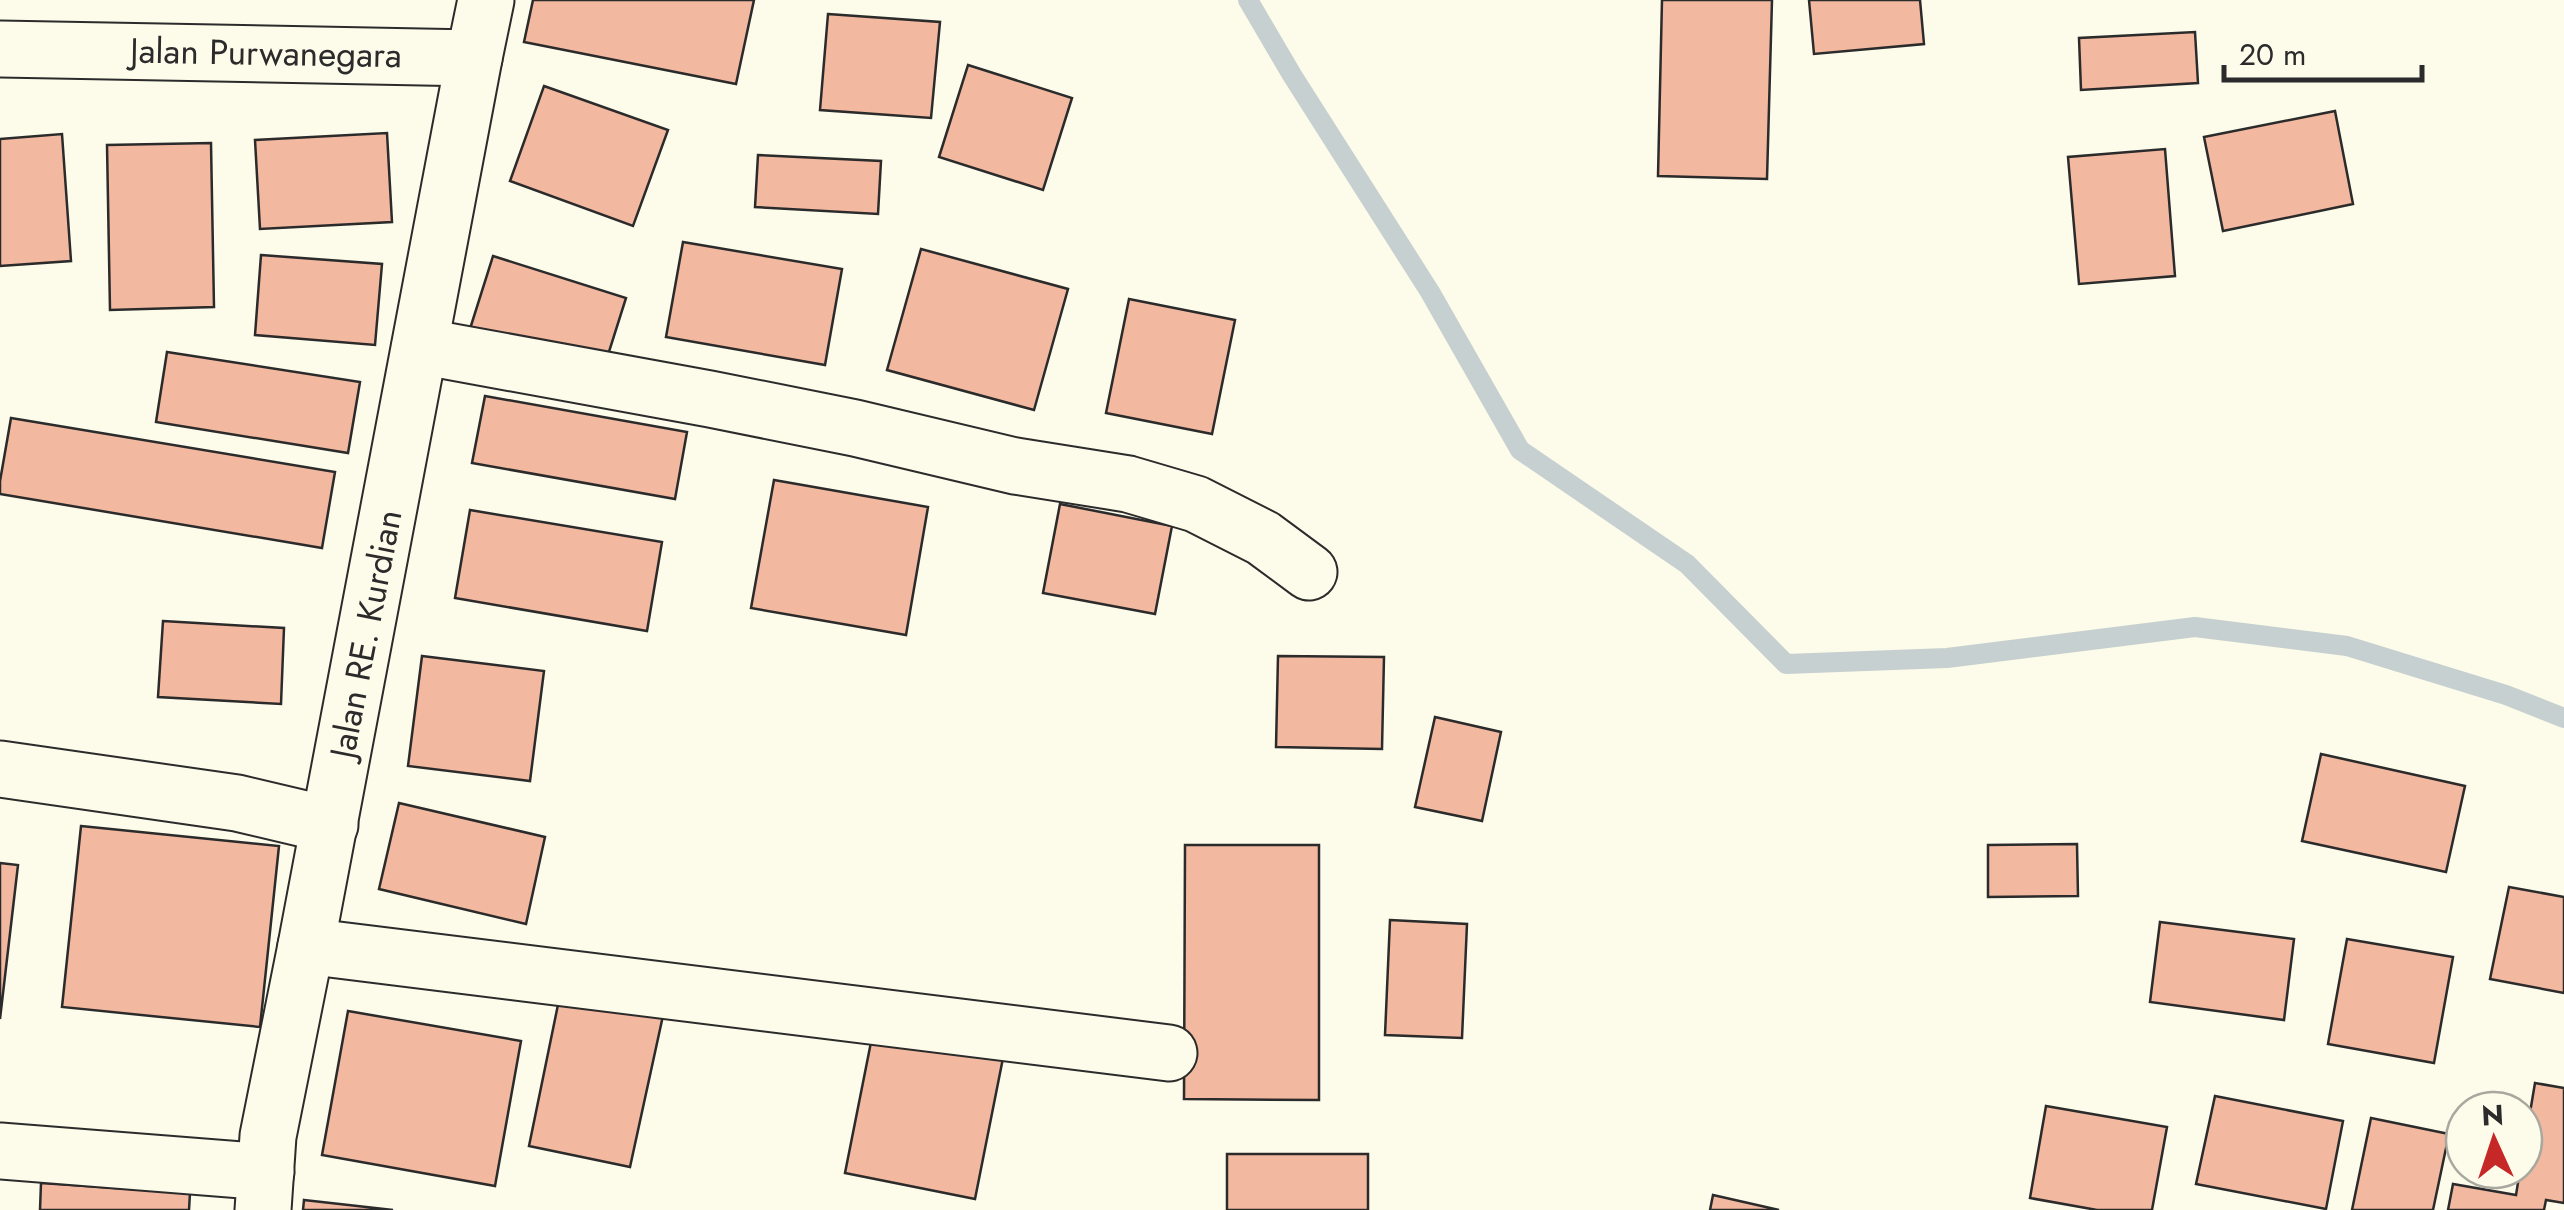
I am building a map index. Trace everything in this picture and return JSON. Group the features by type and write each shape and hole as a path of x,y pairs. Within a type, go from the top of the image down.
{"street":[{"path":"474,58 486,0"},
{"name":"Jalan Purwanegara","path":"0,49 474,58"},
{"name":"Jalan RE. Kurdian","path":"265,1191 268,1136 474,58"},
{"path":"420,346 855,428 1015,466 1128,484 1196,504 1263,538 1309,572"},
{"path":"0,769 237,803 330,825"},
{"path":"306,946 1170,1053"},
{"path":"0,1151 265,1191"}],"building":[{"path":"533,0 754,0 736,84 524,42"},
{"path":"1662,0 1772,0 1767,179 1658,176"},
{"path":"1809,0 1920,0 1924,44 1814,54"},
{"path":"828,14 940,22 931,118 820,110"},
{"path":"2195,32 2198,83 2081,90 2079,38"},
{"path":"968,65 1072,98 1043,190 939,157"},
{"path":"544,86 668,130 633,226 510,181"},
{"path":"2335,111 2353,204 2223,231 2204,137"},
{"path":"387,133 392,222 260,229 255,140"},
{"path":"62,134 71,261 0,266 0,139"},
{"path":"211,143 214,307 110,310 107,145"},
{"path":"2165,149 2175,276 2079,284 2068,157"},
{"path":"758,155 881,161 878,214 755,207"},
{"path":"683,242 842,269 825,365 666,337"},
{"path":"921,249 1068,289 1034,410 887,370"},
{"path":"261,255 382,264 375,345 255,335"},
{"path":"493,256 626,298 602,374 469,332"},
{"path":"1129,299 1235,320 1212,434 1106,413"},
{"path":"167,352 360,382 348,453 156,422"},
{"path":"485,396 687,432 675,499 472,463"},
{"path":"11,418 335,472 322,548 0,494"},
{"path":"774,480 928,507 906,635 751,608"},
{"path":"1060,504 1172,526 1155,614 1043,593"},
{"path":"470,510 662,542 647,631 455,598"},
{"path":"163,621 284,628 281,704 158,697"},
{"path":"422,656 544,671 530,781 408,766"},
{"path":"1278,656 1384,657 1382,749 1276,747"},
{"path":"1435,717 1501,732 1482,821 1415,807"},
{"path":"2321,754 2465,786 2446,872 2302,841"},
{"path":"399,803 545,837 526,924 379,889"},
{"path":"81,826 279,846 260,1027 62,1007"},
{"path":"2077,844 2078,896 1988,897 1988,845"},
{"path":"1185,845 1319,845 1319,1100 1184,1099"},
{"path":"0,863 18,865 0,1019"},
{"path":"2509,887 2564,897 2564,993 2490,979"},
{"path":"1390,920 1467,924 1462,1038 1385,1035"},
{"path":"2160,922 2294,939 2284,1020 2150,1002"},
{"path":"2347,939 2453,957 2434,1063 2328,1044"},
{"path":"561,990 664,1011 630,1167 529,1146"},
{"path":"348,1011 521,1041 495,1186 322,1155"},
{"path":"876,1017 1006,1043 975,1199 845,1173"},
{"path":"2535,1083 2564,1088 2564,1203 2546,1200 2544,1210 2448,1210 2452,1190 2516,1195 2517,1190 2544,1190 2544,1090 2534,1090"},
{"path":"2215,1096 2343,1121 2326,1209 2196,1184"},
{"path":"2046,1106 2167,1127 2152,1210 2097,1210 2030,1198"},
{"path":"2371,1118 2444,1133 2444,1158 2433,1210 2352,1210"},
{"path":"1227,1154 1368,1154 1368,1210 1227,1210"},
{"path":"41,1183 190,1193 189,1210 40,1210"},
{"path":"1713,1195 1779,1210 1710,1210"},
{"path":"304,1200 393,1210 303,1210"}],"waterway":[{"path":"1248,0 1430,292 1520,450 1687,564 1786,664 1947,658 2195,627 2347,646 2506,695 2564,718"}]}
